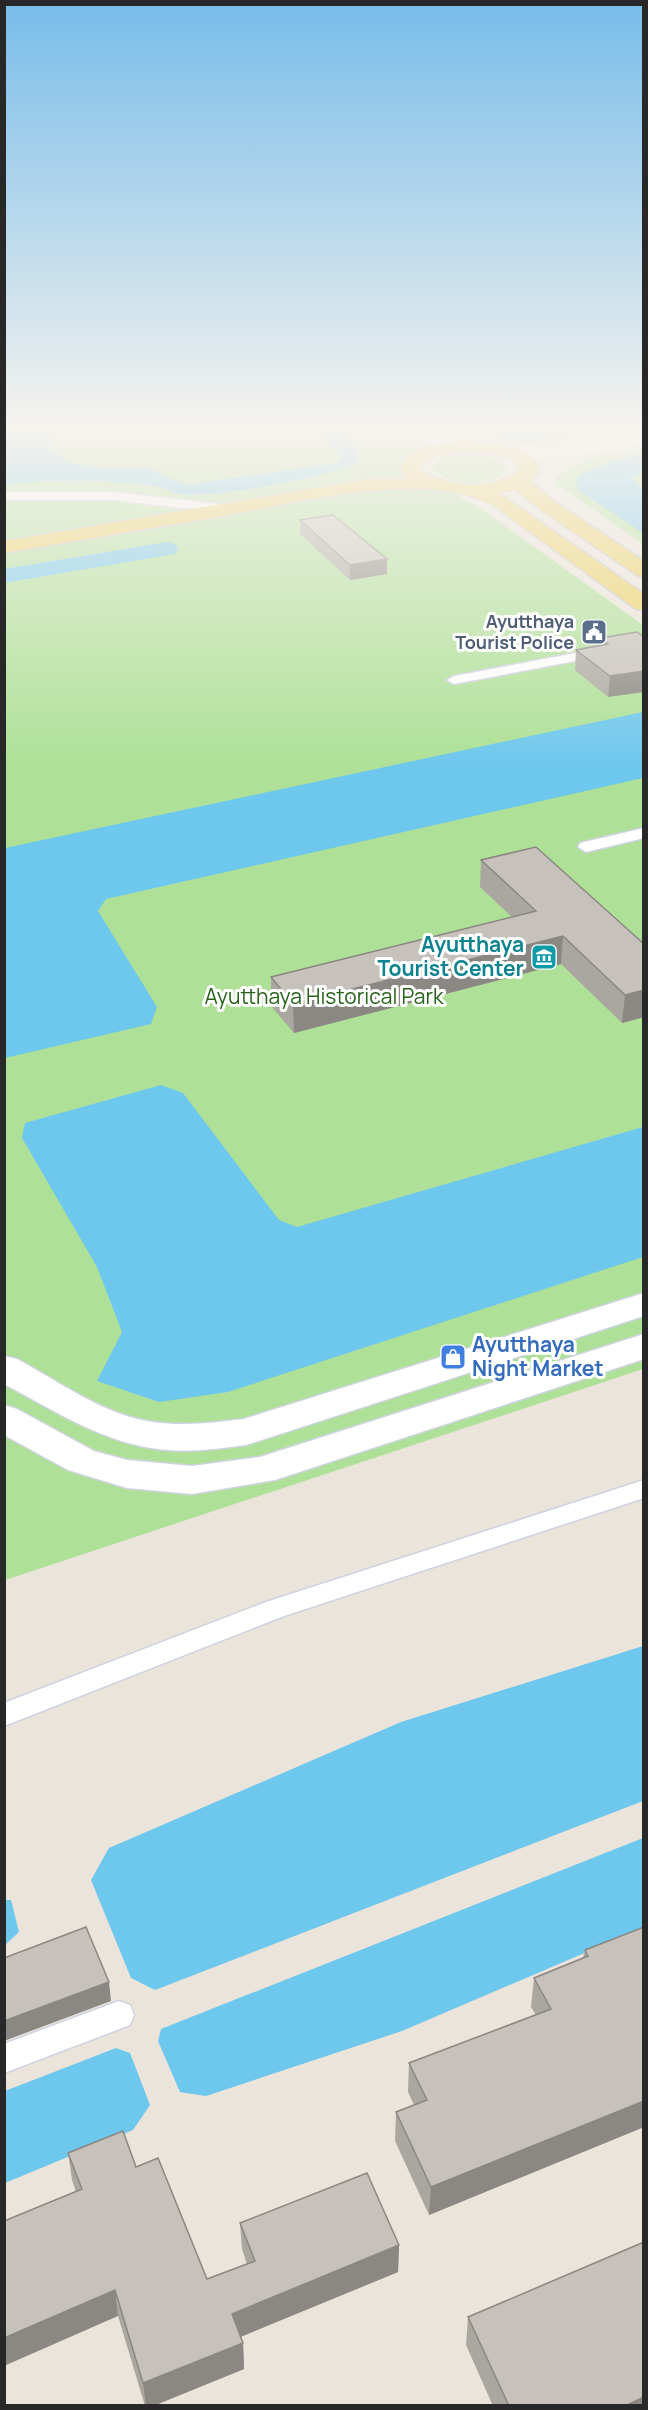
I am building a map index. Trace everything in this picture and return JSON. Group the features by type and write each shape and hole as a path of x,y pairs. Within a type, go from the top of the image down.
{"main road":[{"path":"4,547 48,539"},
{"path":"554,539 644,604"},
{"path":"597,539 644,572"},
{"path":"609,579 623,580 644,572"}],"street":[{"path":"4,1368 114,1425 146,1435 193,1439 246,1432 644,1304"},
{"path":"4,1418 81,1461 127,1474 192,1480 262,1470 644,1346"}],"lane":[{"path":"454,680 644,644"},
{"path":"606,822 623,838"},
{"path":"586,847 644,833"},
{"path":"4,1715 275,1609 644,1489"},
{"path":"4,2059 119,2015"}],"green space":[{"name":"Ayutthaya Historical Park","path":"5,539 524,539 643,625 643,1369 5,1580"}],"water":[{"path":"643,712 643,778 106,899 98,911 157,1007 151,1024 5,1058 5,848"},
{"path":"161,1085 183,1093 279,1220 297,1227 643,1127 643,1257 228,1392 159,1402 97,1381 122,1332 97,1267 22,1138 25,1123"},
{"path":"643,1646 643,1801 155,1990 131,1978 91,1880 109,1848 401,1722"},
{"path":"643,1838 643,1928 402,2031 206,2096 180,2092 158,2041 161,2029"},
{"path":"5,1900 11,1900 19,1932 5,1945"},
{"path":"116,2048 130,2053 150,2105 133,2130 5,2183 5,2091"}],"building":[{"path":"322,539 363,539 387,559 350,565"},
{"path":"637,632 644,637 644,671 610,676 576,650 608,644 601,638"},
{"path":"536,847 644,944 644,990 625,995 563,936 293,1004 271,977 536,911 481,860"},
{"path":"86,1927 109,1982 4,2021 4,1958"},
{"path":"644,1927 644,2101 431,2187 396,2112 427,2100 409,2063 551,2009 534,1978 588,1956 585,1950"},
{"path":"123,2131 136,2167 158,2158 207,2279 255,2261 240,2223 367,2173 399,2245 232,2314 243,2343 143,2383 115,2290 4,2338 4,2221 82,2189 68,2153"},
{"path":"644,2242 644,2397 625,2406 509,2406 468,2317"}],"waterway":[{"path":"4,576 167,549"}],"place":[{"name":"Ayutthaya Tourist Police","path":"594,632"},
{"name":"Ayutthaya Tourist Center","path":"544,957"},
{"name":"Ayutthaya Night Market","path":"453,1357"}]}
